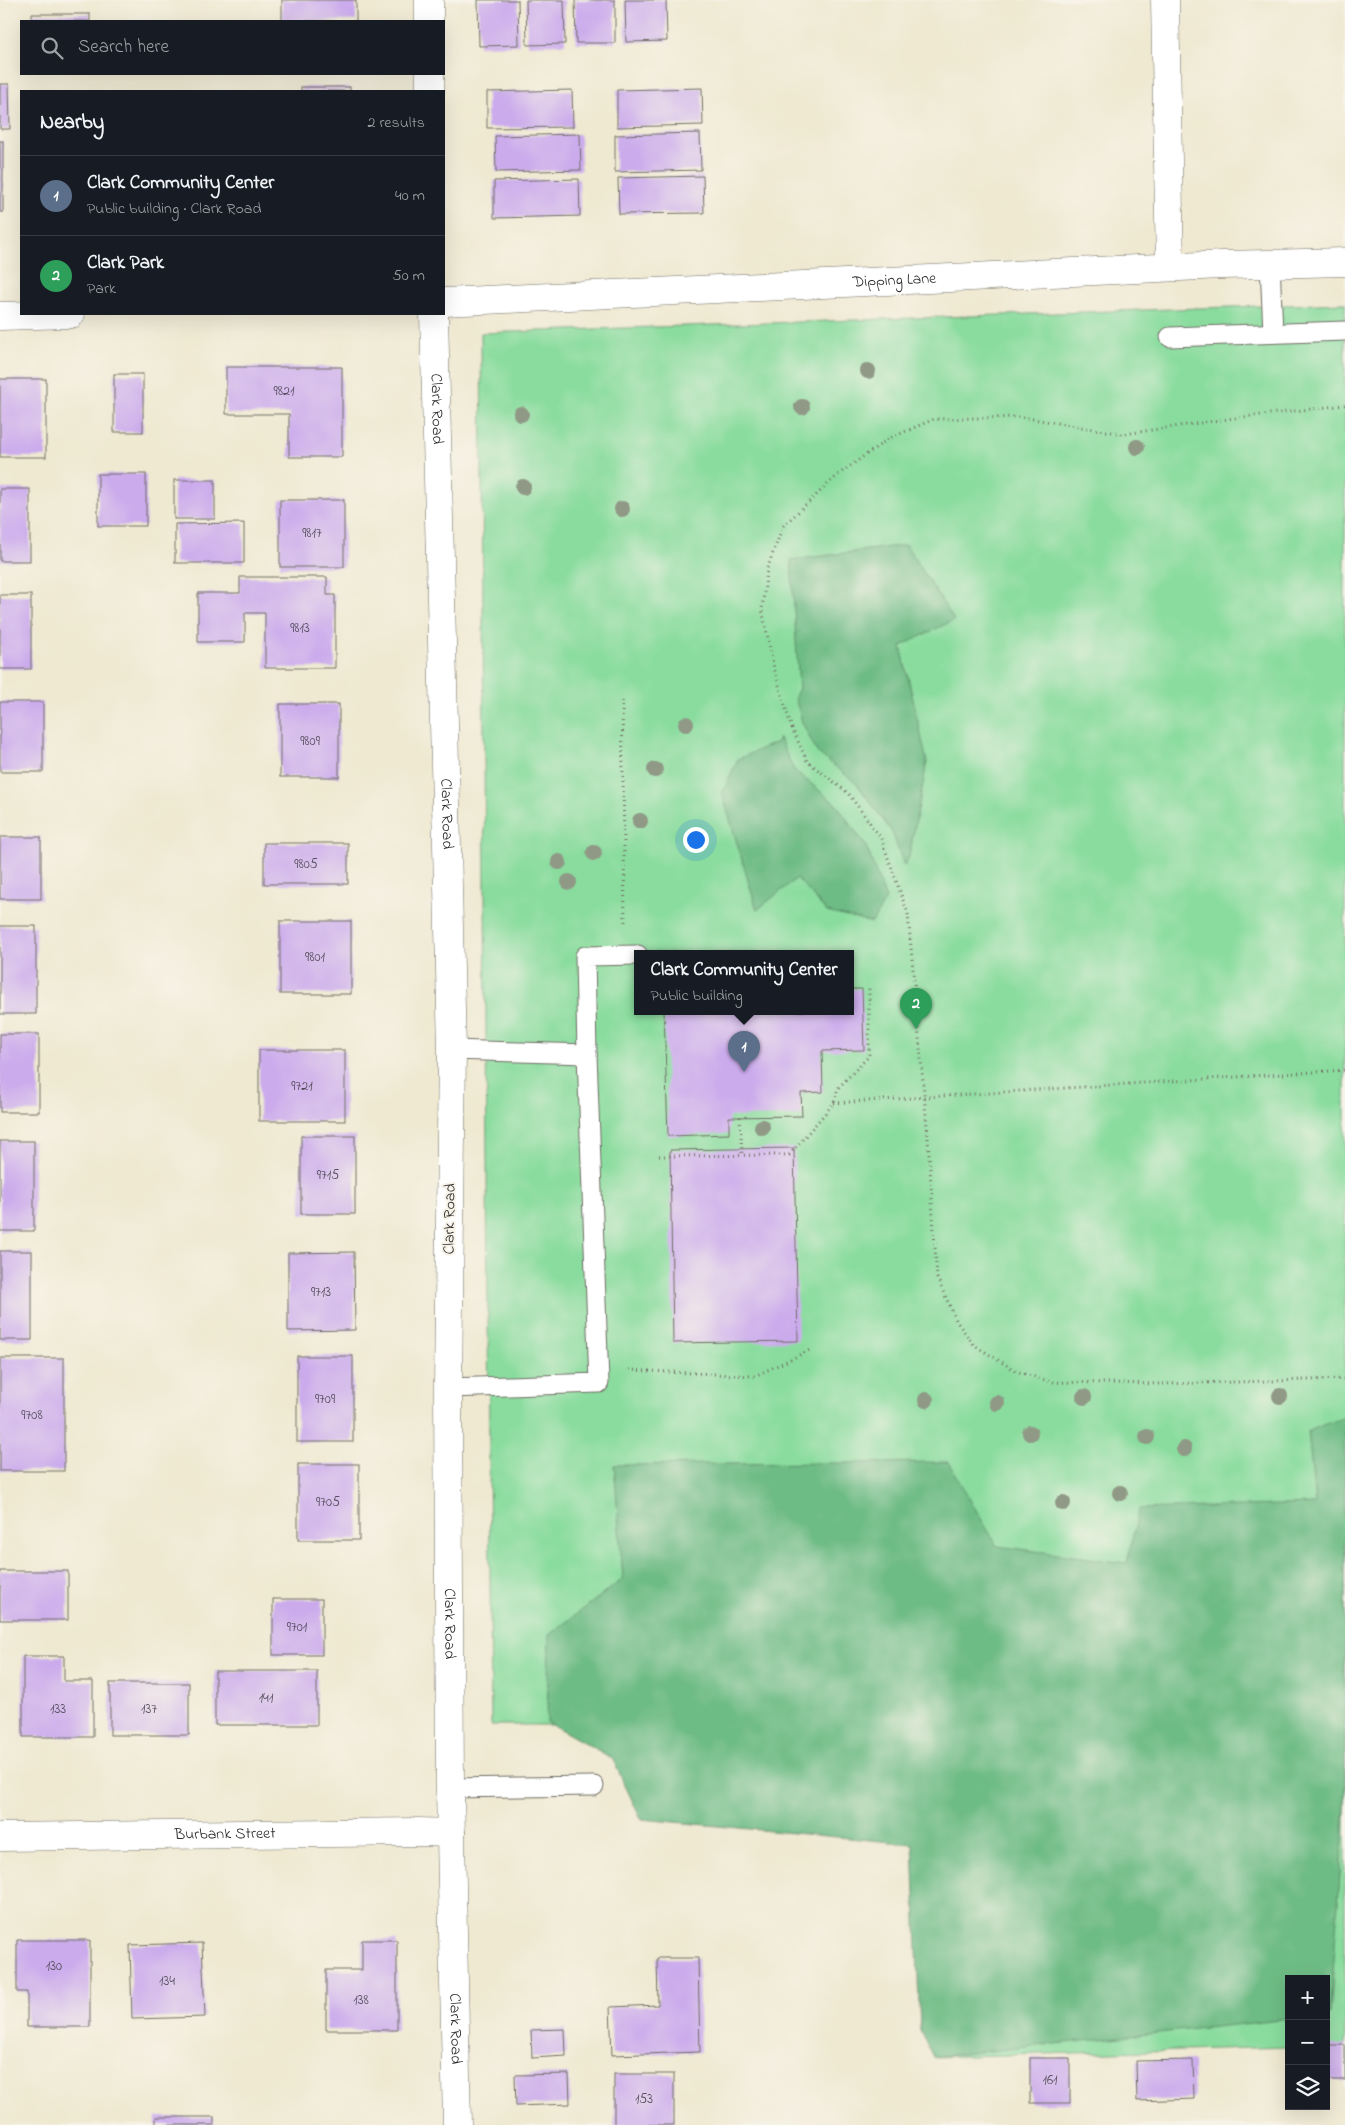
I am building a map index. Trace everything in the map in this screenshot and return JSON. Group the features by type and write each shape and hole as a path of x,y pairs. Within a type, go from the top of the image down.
{"street":[{"path":"429,0 429,20"},
{"path":"1165,0 1170,267"},
{"path":"430,75 430,90"},
{"name":"Dipping Lane","path":"445,302 1170,267 1345,262"},
{"path":"0,316 36,315"},
{"name":"Clark Road","path":"434,315 452,1050 448,1388 450,1788 457,2125"},
{"name":"Burbank Street","path":"0,1837 451,1833"}],"lane":[{"path":"1270,263 1273,333"},
{"path":"1170,337 1345,330"},
{"path":"448,1388 599,1383 584,956 632,955"},
{"path":"452,1050 587,1054"},
{"path":"450,1788 594,1786"}],"path":[{"path":"1345,405 1124,434 1021,417 934,419 888,439 839,474 783,526 767,569 762,609 774,668 790,726 807,760 848,793 880,838 908,914 937,1278 956,1322 974,1346 1016,1371 1050,1382 1161,1384 1345,1379"},
{"path":"622,696 632,955"},
{"path":"659,1156 789,1155 834,1103 838,1088 869,1056 869,988"},
{"path":"834,1103 1345,1070"},
{"path":"740,1117 742,1154"},
{"path":"599,1369 755,1376 810,1350"}],"green space":[{"path":"1345,303 1345,2046 1330,2046 1330,1975 1285,1975 1285,2047 933,2057 931,1799 641,1725 491,1725 481,333"},
{"path":"906,545 954,620 901,646 927,762 909,857 904,866 892,832 857,784 817,752 802,722 795,697 799,688 791,560"},
{"path":"779,738 794,770 836,804 866,846 886,899 872,923 827,912 797,878 757,910 722,793 738,759 777,742"},
{"path":"1345,1417 1345,1805 1330,2015 1330,1975 1285,1975 1285,2019 933,2057 920,2030 913,1844 641,1819 612,1758 547,1722 549,1635 623,1579 614,1465 948,1462 997,1546 1127,1563 1139,1509 1315,1504 1308,1431"}],"building":[{"path":"282,0 356,0 356,20 282,20"},
{"path":"478,0 518,0 519,45 479,46"},
{"path":"526,0 564,0 565,44 527,45"},
{"path":"575,0 615,0 615,43 576,43"},
{"path":"625,0 666,0 667,41 626,42"},
{"path":"32,14 90,14 90,20 32,20"},
{"path":"0,84 9,84 10,129 0,129"},
{"path":"301,87 350,87 350,90 301,90"},
{"path":"702,88 703,125 617,127 617,90"},
{"path":"572,90 573,127 487,128 487,92"},
{"path":"700,133 701,170 615,172 615,135"},
{"path":"580,134 581,170 496,172 495,136"},
{"path":"0,141 3,141 3,212 0,212"},
{"path":"703,176 704,213 619,214 618,178"},
{"path":"579,179 580,216 494,218 494,181"},
{"path":"226,367 342,367 342,457 289,457 289,414 226,414"},
{"path":"114,374 143,374 143,432 114,432"},
{"path":"0,379 46,379 46,457 0,457"},
{"path":"98,474 146,474 146,526 98,526"},
{"path":"174,480 215,480 215,519 174,519"},
{"path":"0,489 30,489 30,561 0,561"},
{"path":"280,500 344,500 344,567 280,567"},
{"path":"244,523 244,563 175,563 175,524"},
{"path":"240,577 327,577 327,595 335,595 335,668 265,668 265,613 245,613 245,642 198,642 198,593 240,593"},
{"path":"0,595 31,595 31,669 0,669"},
{"path":"0,702 43,702 43,772 0,772"},
{"path":"280,704 339,704 339,777 280,777"},
{"path":"0,837 41,837 41,899 0,899"},
{"path":"264,843 348,843 348,884 264,884"},
{"path":"280,921 351,921 351,994 280,994"},
{"path":"0,926 36,926 36,1014 0,1014"},
{"path":"854,989 862,989 864,1050 822,1051 823,1092 801,1093 802,1116 729,1117 729,1134 668,1136 664,1015 854,1015"},
{"path":"0,1034 39,1034 39,1112 0,1112"},
{"path":"259,1050 345,1050 345,1121 259,1121"},
{"path":"301,1136 355,1136 355,1214 301,1214"},
{"path":"0,1141 34,1141 34,1231 0,1231"},
{"path":"794,1148 798,1341 673,1343 670,1150"},
{"path":"0,1251 32,1251 32,1340 0,1340"},
{"path":"354,1252 355,1330 288,1331 288,1253"},
{"path":"297,1356 353,1356 353,1442 297,1442"},
{"path":"0,1358 64,1358 64,1471 0,1471"},
{"path":"298,1464 359,1464 359,1540 298,1540"},
{"path":"0,1571 68,1571 68,1620 0,1620"},
{"path":"273,1599 322,1599 322,1655 273,1655"},
{"path":"23,1656 64,1656 64,1681 93,1681 93,1737 23,1737"},
{"path":"215,1671 317,1671 317,1725 215,1725"},
{"path":"110,1683 189,1683 189,1735 110,1735"},
{"path":"17,1940 90,1940 90,2027 27,2027 27,1992 17,1992"},
{"path":"362,1940 397,1940 397,2030 326,2030 326,1970 362,1970"},
{"path":"202,1943 205,2017 132,2019 130,1945"},
{"path":"657,1958 698,1958 700,2052 612,2055 610,2007 658,2005"},
{"path":"565,2029 566,2056 532,2058 531,2030"},
{"path":"1330,2045 1345,2045 1345,2080 1330,2080"},
{"path":"1030,2058 1070,2058 1070,2103 1030,2103"},
{"path":"1193,2060 1194,2099 1137,2101 1136,2061"},
{"path":"569,2074 570,2104 516,2106 515,2075"},
{"path":"614,2074 674,2074 674,2125 614,2125"},
{"path":"156,2117 214,2117 214,2125 156,2125"}],"place":[{"name":"Clark Park","path":"916,1029"},
{"name":"Clark Community Center","path":"744,1072"}]}
